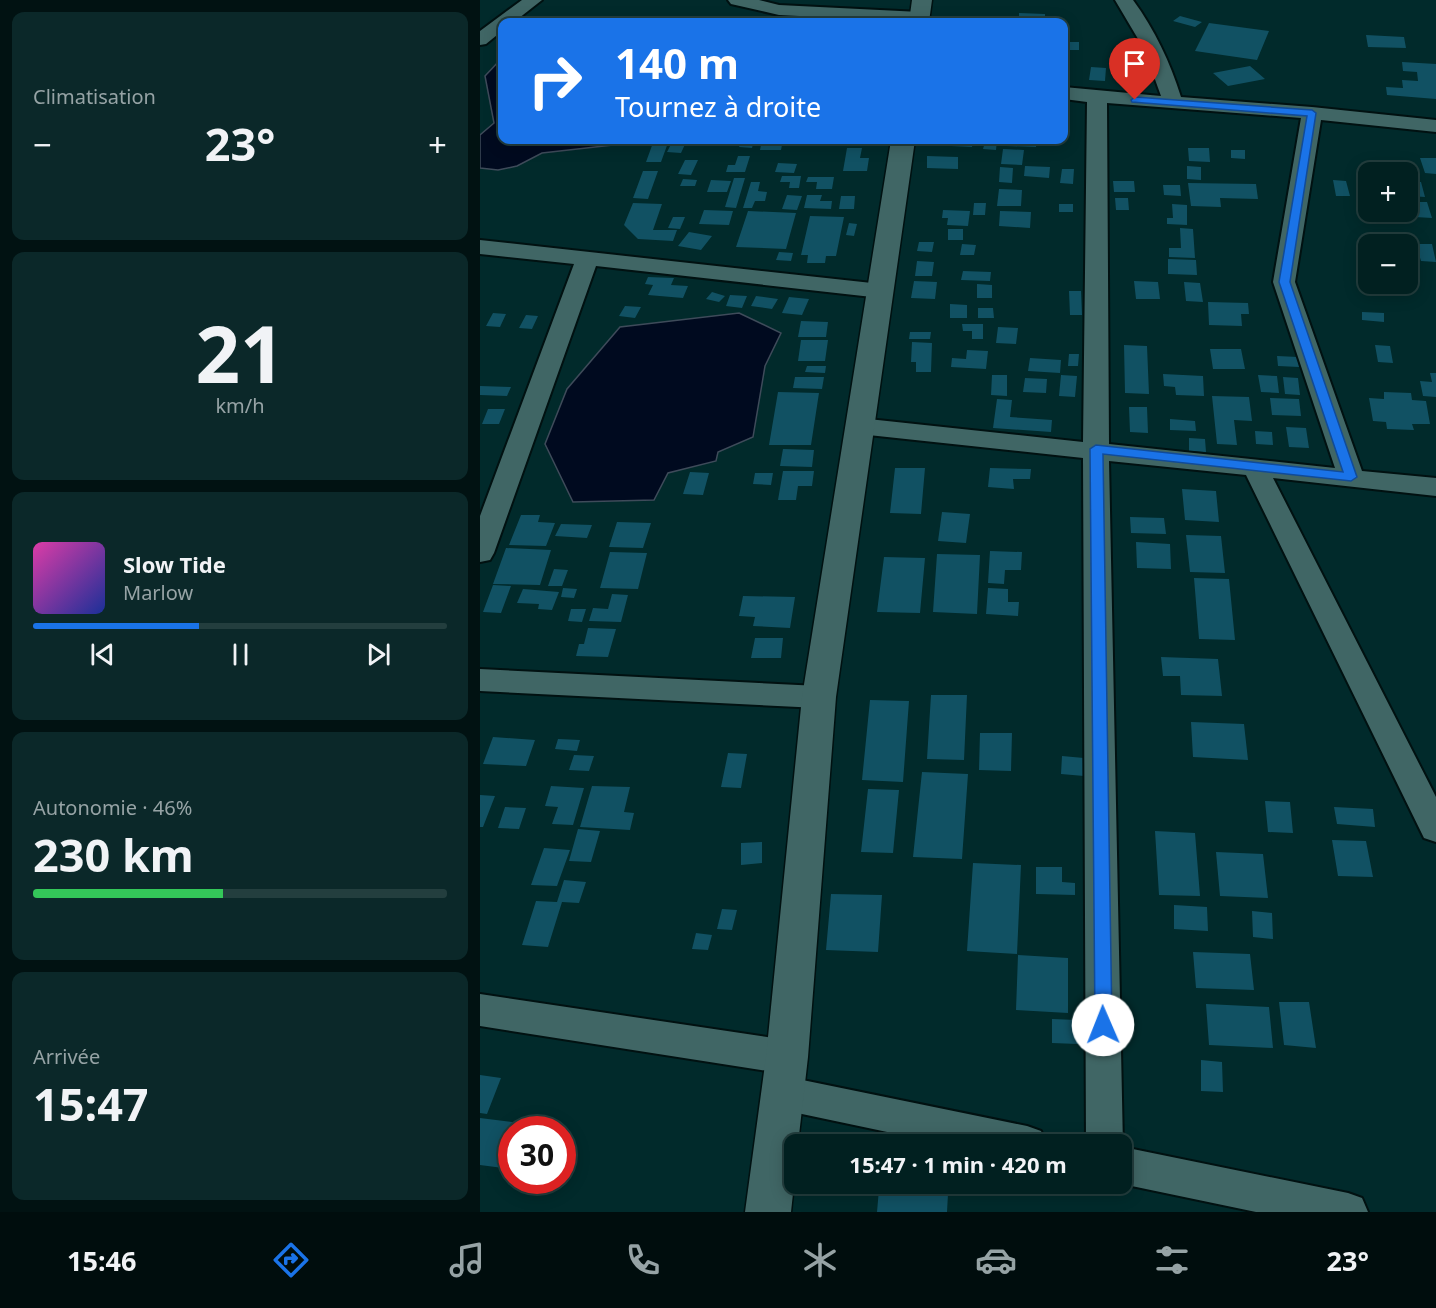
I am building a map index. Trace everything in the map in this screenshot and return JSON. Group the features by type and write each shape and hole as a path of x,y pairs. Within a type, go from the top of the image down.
{"main road":[{"path":"768,1212 785,1075 819,697 902,144"}],"street":[{"path":"510,18 533,0"},
{"path":"736,0 779,10 920,13"},
{"path":"1124,0 1137,16 1162,66 1173,103"},
{"path":"480,40 498,27"},
{"path":"1068,93 1312,113 1436,126"},
{"path":"1097,97 1096,449 1105,1134"},
{"path":"1312,113 1284,282 1351,477"},
{"path":"480,248 881,291"},
{"path":"480,553 586,260"},
{"path":"859,426 1096,449 1436,487"},
{"path":"1254,466 1436,829"},
{"path":"480,680 819,697"},
{"path":"480,1010 785,1075 992,1134"},
{"path":"1132,1167 1348,1212"}],"water":[{"path":"498,62 498,144 616,144 542,153 517,166 498,170 480,168 480,135 494,123 485,76"},
{"path":"739,313 781,333 765,366 753,437 718,452 716,461 668,473 654,500 573,502 545,444 567,389 620,327"}],"building":[{"path":"1019,13 1045,14 1045,18 1019,18"},
{"path":"1180,16 1202,22 1195,27 1173,21"},
{"path":"1209,23 1269,31 1257,60 1195,51"},
{"path":"1366,35 1404,37 1406,48 1368,47"},
{"path":"1068,42 1079,42 1079,50 1068,50"},
{"path":"1402,62 1436,64 1436,99 1387,95 1386,87 1403,88 1402,80 1418,81 1417,72 1403,71"},
{"path":"1250,66 1265,79 1228,86 1213,73"},
{"path":"1091,67 1106,68 1105,81 1089,80"},
{"path":"653,144 668,144 661,162 646,162"},
{"path":"671,144 685,144 681,153 667,152"},
{"path":"740,144 753,144 752,148 739,147"},
{"path":"761,144 782,144 781,150 760,150"},
{"path":"951,144 972,144 972,147 951,146"},
{"path":"984,144 997,144 996,150 983,149"},
{"path":"1006,144 1036,144 1036,147 1006,146"},
{"path":"847,148 862,148 860,158 869,158 867,171 843,171"},
{"path":"1188,148 1209,148 1210,162 1189,161"},
{"path":"1003,149 1024,150 1022,165 1001,164"},
{"path":"1231,150 1245,150 1245,159 1231,158"},
{"path":"738,156 750,156 745,172 726,172 728,165 735,165"},
{"path":"927,156 958,157 958,169 927,168"},
{"path":"1420,158 1436,158 1436,174 1425,173"},
{"path":"685,160 698,160 691,175 678,174"},
{"path":"778,163 797,164 794,173 775,172"},
{"path":"1025,166 1050,167 1049,178 1024,176"},
{"path":"1187,166 1201,167 1201,180 1187,179"},
{"path":"1000,167 1013,168 1012,183 999,182"},
{"path":"1062,169 1074,169 1073,184 1060,183"},
{"path":"643,171 658,171 648,199 633,198"},
{"path":"782,176 801,176 799,188 789,188 790,182 780,182"},
{"path":"808,177 834,177 832,189 816,189 817,182 806,182"},
{"path":"734,178 745,178 736,208 725,207"},
{"path":"683,179 697,180 695,186 680,186"},
{"path":"711,180 731,181 727,192 707,192"},
{"path":"1333,180 1346,181 1350,196 1336,196"},
{"path":"1113,181 1134,181 1135,192 1114,192"},
{"path":"751,182 760,182 758,191 767,192 765,201 755,201 752,208 743,208"},
{"path":"1418,182 1421,182 1425,197 1418,197"},
{"path":"1188,183 1256,184 1258,199 1220,198 1221,207 1191,206"},
{"path":"1163,185 1180,185 1181,196 1164,195"},
{"path":"999,189 1022,190 1021,206 997,206"},
{"path":"787,195 802,196 797,210 782,209"},
{"path":"807,195 822,195 820,201 832,201 831,209 804,208"},
{"path":"841,196 855,196 854,209 839,209"},
{"path":"1115,198 1128,198 1129,210 1116,210"},
{"path":"1418,202 1427,202 1432,218 1418,217"},
{"path":"633,203 662,204 653,230 677,230 673,241 638,239 624,225"},
{"path":"974,203 986,203 985,215 973,215"},
{"path":"1059,204 1073,204 1073,212 1059,212"},
{"path":"1172,204 1187,205 1187,225 1167,224 1167,218 1173,218"},
{"path":"704,210 733,211 729,225 699,224"},
{"path":"943,210 970,211 968,226 947,225 948,218 942,218"},
{"path":"748,211 796,213 786,249 736,247"},
{"path":"1000,211 1031,212 1030,228 999,226"},
{"path":"810,216 844,217 836,256 826,256 825,263 807,263 808,255 801,255"},
{"path":"673,217 685,217 680,229 668,228"},
{"path":"849,223 857,224 854,236 846,235"},
{"path":"1180,228 1193,229 1195,258 1169,257 1169,248 1181,248"},
{"path":"948,229 963,229 963,240 948,240"},
{"path":"689,232 712,236 701,250 678,246"},
{"path":"919,242 934,242 932,252 917,251"},
{"path":"962,244 976,245 974,255 960,255"},
{"path":"1418,244 1432,244 1436,262 1421,261"},
{"path":"779,252 793,253 791,261 776,260"},
{"path":"1168,259 1196,260 1197,275 1168,274"},
{"path":"917,261 934,262 932,276 915,276"},
{"path":"963,271 991,272 990,281 961,280"},
{"path":"648,277 674,278 671,285 688,286 683,298 648,295 653,285 645,284"},
{"path":"914,281 937,282 935,299 911,298"},
{"path":"1134,281 1158,282 1160,299 1136,299"},
{"path":"1184,282 1200,283 1203,302 1186,301"},
{"path":"977,284 992,285 992,298 977,298"},
{"path":"1069,291 1081,291 1082,315 1070,315"},
{"path":"712,292 725,296 719,302 706,299"},
{"path":"730,295 747,296 742,308 726,306"},
{"path":"756,296 778,299 772,309 751,306"},
{"path":"789,297 809,299 802,315 782,313"},
{"path":"1208,302 1248,303 1249,314 1241,314 1242,326 1209,325"},
{"path":"950,304 967,305 967,318 950,318"},
{"path":"625,306 641,307 635,318 619,316"},
{"path":"978,308 993,308 994,318 978,318"},
{"path":"1362,312 1384,313 1384,322 1362,320"},
{"path":"493,313 506,314 500,327 486,326"},
{"path":"526,315 538,316 532,329 519,328"},
{"path":"801,321 828,322 826,337 798,337"},
{"path":"962,324 983,324 983,339 972,339 972,331 963,331"},
{"path":"998,327 1018,328 1016,344 996,343"},
{"path":"910,332 931,332 930,339 909,339"},
{"path":"801,340 828,340 825,361 798,361"},
{"path":"912,342 932,343 931,372 916,372 916,362 911,362"},
{"path":"1124,345 1147,346 1149,394 1125,393"},
{"path":"1375,345 1390,346 1393,363 1378,362"},
{"path":"1210,349 1241,349 1245,369 1213,369"},
{"path":"967,350 988,351 986,369 951,367 952,358 966,359"},
{"path":"1069,354 1079,354 1078,366 1068,366"},
{"path":"1277,356 1298,357 1299,367 1278,366"},
{"path":"1030,358 1061,360 1060,373 1028,371"},
{"path":"807,366 826,366 825,373 805,372"},
{"path":"1430,373 1436,373 1436,397 1423,396 1420,381 1432,382"},
{"path":"1163,374 1203,376 1204,396 1176,395 1175,387 1164,386"},
{"path":"992,375 1007,375 1007,396 991,395"},
{"path":"1061,375 1077,376 1075,397 1059,396"},
{"path":"1258,375 1277,376 1279,393 1261,392"},
{"path":"795,377 824,377 822,389 793,388"},
{"path":"1283,377 1298,378 1300,395 1285,394"},
{"path":"1025,378 1047,379 1046,393 1023,392"},
{"path":"480,386 511,387 507,396 480,395"},
{"path":"778,392 819,393 811,445 769,445"},
{"path":"1384,392 1411,393 1412,400 1426,401 1430,424 1412,424 1414,430 1387,429 1386,422 1373,421 1369,398 1384,399"},
{"path":"1212,396 1249,397 1252,421 1234,420 1237,445 1217,444"},
{"path":"1270,398 1299,399 1301,416 1272,415"},
{"path":"997,399 1012,400 1010,417 1052,420 1051,432 993,428"},
{"path":"1129,407 1147,407 1148,433 1130,432"},
{"path":"488,409 505,409 499,424 482,424"},
{"path":"1170,419 1195,421 1196,431 1170,430"},
{"path":"1286,427 1306,428 1309,448 1289,447"},
{"path":"1255,431 1272,432 1273,445 1256,444"},
{"path":"1189,438 1205,439 1206,452 1189,451"},
{"path":"783,449 814,450 812,467 780,466"},
{"path":"895,468 925,468 921,514 890,513"},
{"path":"990,468 1031,469 1030,479 1013,479 1014,489 988,487"},
{"path":"783,471 814,471 812,486 798,486 796,500 778,500"},
{"path":"690,472 709,473 703,495 683,494"},
{"path":"755,473 773,473 771,485 753,484"},
{"path":"1182,489 1216,491 1219,522 1185,520"},
{"path":"942,512 970,514 966,543 938,541"},
{"path":"521,515 540,515 538,522 555,523 546,546 509,545"},
{"path":"1130,517 1164,518 1166,534 1131,533"},
{"path":"617,522 651,523 643,548 609,547"},
{"path":"561,524 592,525 587,538 555,536"},
{"path":"1186,535 1221,536 1225,573 1190,572"},
{"path":"1136,542 1170,544 1171,569 1137,568"},
{"path":"506,548 551,550 540,585 493,584"},
{"path":"990,551 1022,552 1021,570 1005,570 1004,584 988,583"},
{"path":"610,552 647,553 638,589 600,588"},
{"path":"937,554 980,555 977,614 933,612"},
{"path":"884,557 925,558 920,613 877,612"},
{"path":"554,569 568,570 562,586 548,586"},
{"path":"1194,578 1229,579 1235,640 1199,639"},
{"path":"493,585 511,586 501,613 483,612"},
{"path":"563,588 577,589 574,598 561,597"},
{"path":"988,588 1008,589 1008,602 1019,602 1018,616 986,614"},
{"path":"523,589 559,592 552,610 538,609 539,604 517,603"},
{"path":"612,594 628,595 621,622 589,621 593,608 608,609"},
{"path":"743,596 795,597 790,628 753,626 755,617 739,616"},
{"path":"571,609 586,609 582,622 568,621"},
{"path":"588,628 616,629 608,657 576,656 579,644 584,644"},
{"path":"755,638 783,638 781,658 751,658"},
{"path":"1161,657 1218,659 1222,696 1181,695 1180,676 1163,676"},
{"path":"931,695 967,695 964,760 927,759"},
{"path":"870,700 909,701 903,782 862,780"},
{"path":"1191,722 1244,724 1248,760 1193,757"},
{"path":"980,733 1012,733 1011,771 979,770"},
{"path":"493,737 535,740 526,766 483,764"},
{"path":"558,739 580,740 577,751 555,749"},
{"path":"728,753 747,754 741,788 721,787"},
{"path":"574,755 594,756 589,771 569,770"},
{"path":"1062,756 1084,758 1084,776 1061,774"},
{"path":"922,772 968,774 962,859 913,857"},
{"path":"551,786 584,788 573,825 552,824 558,807 545,806"},
{"path":"592,786 630,787 624,812 634,813 630,830 580,827"},
{"path":"868,789 899,790 893,853 861,852"},
{"path":"480,795 495,796 483,827 480,827"},
{"path":"1265,801 1290,802 1293,833 1268,832"},
{"path":"505,807 526,808 519,829 498,828"},
{"path":"1334,807 1373,809 1375,827 1337,824"},
{"path":"578,829 600,831 591,862 569,861"},
{"path":"1155,831 1195,833 1200,896 1159,895"},
{"path":"1332,840 1366,841 1373,877 1338,876"},
{"path":"762,842 762,863 741,865 741,843"},
{"path":"544,848 570,850 557,886 531,885"},
{"path":"1216,852 1263,854 1268,898 1220,896"},
{"path":"973,863 1021,865 1017,954 967,951"},
{"path":"1036,867 1062,867 1062,882 1075,883 1075,895 1036,894"},
{"path":"564,880 586,882 579,903 562,902 548,947 522,945 536,901 557,902"},
{"path":"831,894 882,895 878,952 826,950"},
{"path":"1174,905 1207,907 1208,931 1174,929"},
{"path":"722,909 737,910 732,930 717,929"},
{"path":"1252,911 1272,913 1273,939 1253,937"},
{"path":"696,933 712,935 708,950 692,949"},
{"path":"1193,952 1250,954 1254,990 1196,988"},
{"path":"1018,955 1068,958 1068,1013 1016,1010"},
{"path":"1279,1002 1309,1002 1316,1048 1284,1045"},
{"path":"1206,1004 1269,1007 1273,1048 1209,1045"},
{"path":"1052,1019 1077,1020 1078,1044 1052,1043"},
{"path":"1201,1060 1222,1062 1223,1092 1201,1091"},
{"path":"480,1075 501,1078 487,1114 480,1113"},
{"path":"480,1118 498,1120 498,1167 480,1165"},
{"path":"879,1194 948,1194 947,1212 877,1212"}],"route":[{"path":"1103,1025 1096,449 1351,477 1284,282 1312,113 1135,100"}]}
